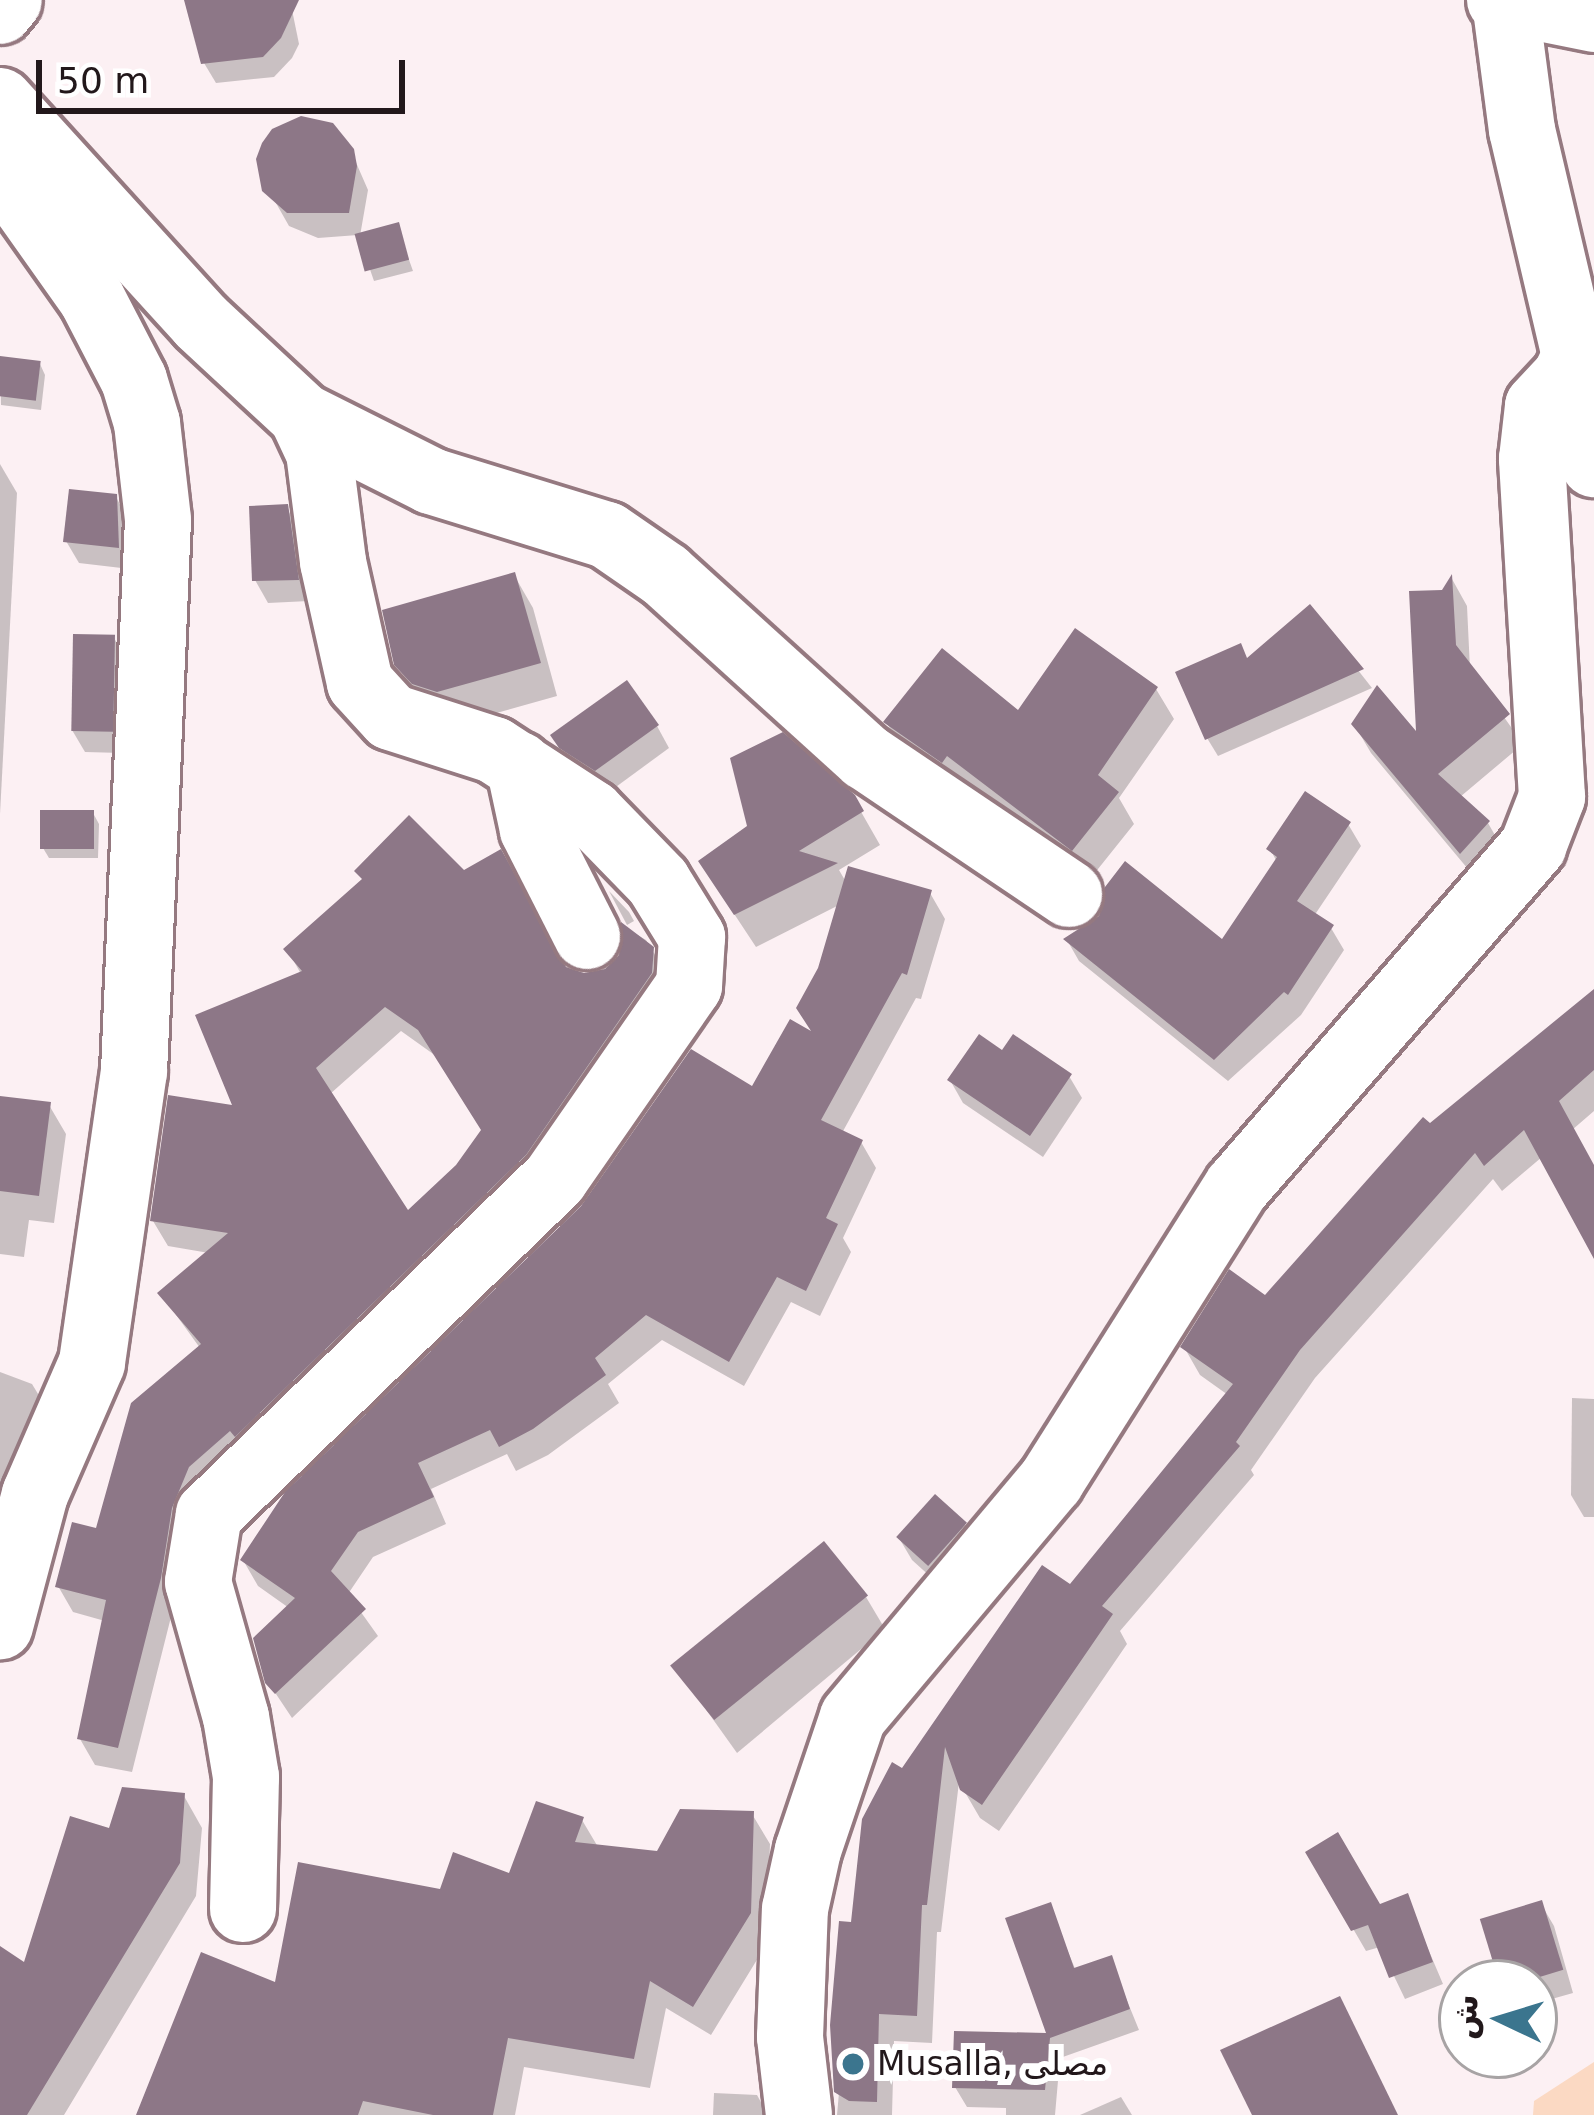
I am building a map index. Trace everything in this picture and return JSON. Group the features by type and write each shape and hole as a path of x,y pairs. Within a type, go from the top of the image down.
{"street":[{"path":"0,11 9,0"},
{"path":"799,2115 790,2037 795,1909 814,1832 853,1717 1051,1481 1237,1187 1532,846 1552,796 1532,459 1538,406 1564,377 1575,356 1522,130 1503,1 1594,20"},
{"path":"0,101 188,308 302,416 458,491 607,535 665,575 866,757 1070,894"},
{"path":"0,170 92,299 134,380 147,423 158,520 134,1071 92,1363 35,1494 0,1626"},
{"path":"1564,377 1594,464"},
{"path":"243,1909 246,1777 236,1717 198,1582 209,1514 555,1179 688,986 692,937 658,882 591,813 494,750 391,717 360,683 320,452 302,416"},
{"path":"331,532 458,491"},
{"path":"519,765 533,830 587,936"}],"shaded area":[{"path":"1594,2062 1594,2115 1533,2115 1534,2101"}],"building":[{"path":"184,0 299,0 281,38 263,57 201,64"},
{"path":"301,116 333,123 354,149 357,166 349,213 287,213 262,191 256,159 262,143 272,129"},
{"path":"399,222 409,260 365,272 355,234"},
{"path":"0,356 41,361 36,401 0,396"},
{"path":"69,489 117,494 119,548 63,542"},
{"path":"288,504 299,580 252,581 249,506"},
{"path":"515,572 541,663 437,692 412,684 394,665 382,610"},
{"path":"1452,574 1456,645 1510,714 1438,774 1490,821 1460,854 1351,724 1377,685 1416,731 1409,591 1442,590"},
{"path":"1310,604 1364,669 1205,740 1175,672 1241,643 1247,658"},
{"path":"1075,628 1158,687 1098,775 1119,792 1072,851 947,756 942,763 883,722 942,648 1018,710"},
{"path":"73,634 115,635 113,732 71,731"},
{"path":"627,680 659,725 595,771 559,748 550,735"},
{"path":"783,732 855,795 864,811 799,851 838,863 734,915 698,861 747,826 730,758"},
{"path":"1305,791 1351,822 1297,901 1334,925 1288,995 1284,992 1214,1060 1063,939 1099,916 1105,887 1125,861 1222,939 1277,857 1266,849"},
{"path":"40,810 94,810 94,849 40,849"},
{"path":"409,815 464,870 501,849 566,967 584,973 605,969 619,955 621,922 654,947 652,973 526,1155 235,1437 230,1431 189,1467 172,1508 161,1578 118,1748 77,1739 106,1600 55,1587 72,1522 96,1528 131,1403 201,1344 157,1293 228,1233 150,1221 168,1095 232,1105 195,1015 302,971 283,949 362,879 354,871","holes":["385,1007 418,1030 481,1130 456,1165 408,1210 316,1068"]},
{"path":"848,866 932,890 907,975 902,973 821,1120 863,1140 826,1218 838,1224 806,1291 777,1277 729,1362 646,1315 595,1358 606,1375 533,1429 499,1447 490,1430 418,1463 434,1497 358,1532 331,1571 366,1609 275,1694 265,1683 253,1638 295,1598 240,1560 285,1492 581,1206 691,1049 752,1086 790,1019 811,1031 796,1008 818,968"},
{"path":"1594,989 1594,1070 1559,1101 1594,1165 1594,1259 1524,1130 1484,1166 1475,1153 1300,1350 1236,1442 1240,1446 1102,1606 1113,1614 982,1805 960,1790 945,1747 927,1905 922,1905 917,2016 879,2014 877,2102 849,2101 834,2092 830,2025 839,1921 851,1922 862,1819 892,1762 902,1768 1042,1565 1070,1584 1233,1384 1180,1347 1229,1269 1265,1295 1423,1117 1430,1123"},
{"path":"979,1034 1002,1050 1013,1034 1072,1074 1030,1136 947,1080"},
{"path":"0,1096 51,1102 39,1196 0,1191"},
{"path":"935,1494 967,1523 928,1566 896,1537"},
{"path":"824,1541 868,1595 714,1720 670,1666"},
{"path":"122,1787 185,1793 180,1863 27,2115 0,2115 0,1946 24,1962 70,1816 109,1828"},
{"path":"536,1801 584,1817 575,1842 657,1851 680,1809 754,1811 751,1913 693,2007 650,1981 634,2059 508,2038 493,2115 433,2115 363,2101 358,2115 136,2115 201,1952 275,1982 298,1862 440,1889 453,1852 509,1873"},
{"path":"1338,1832 1380,1904 1408,1893 1433,1962 1389,1978 1368,1925 1351,1931 1305,1852"},
{"path":"1542,1900 1563,1970 1558,1971 1558,1959 1492,1959 1480,1919"},
{"path":"1051,1902 1074,1968 1112,1955 1130,2009 1050,2038 1045,2090 952,2088 954,2031 1046,2033 1005,1918"},
{"path":"1340,1996 1398,2115 1252,2115 1220,2050"}],"place":[{"name":"Musalla, مصلى","path":"853,2064"}]}
